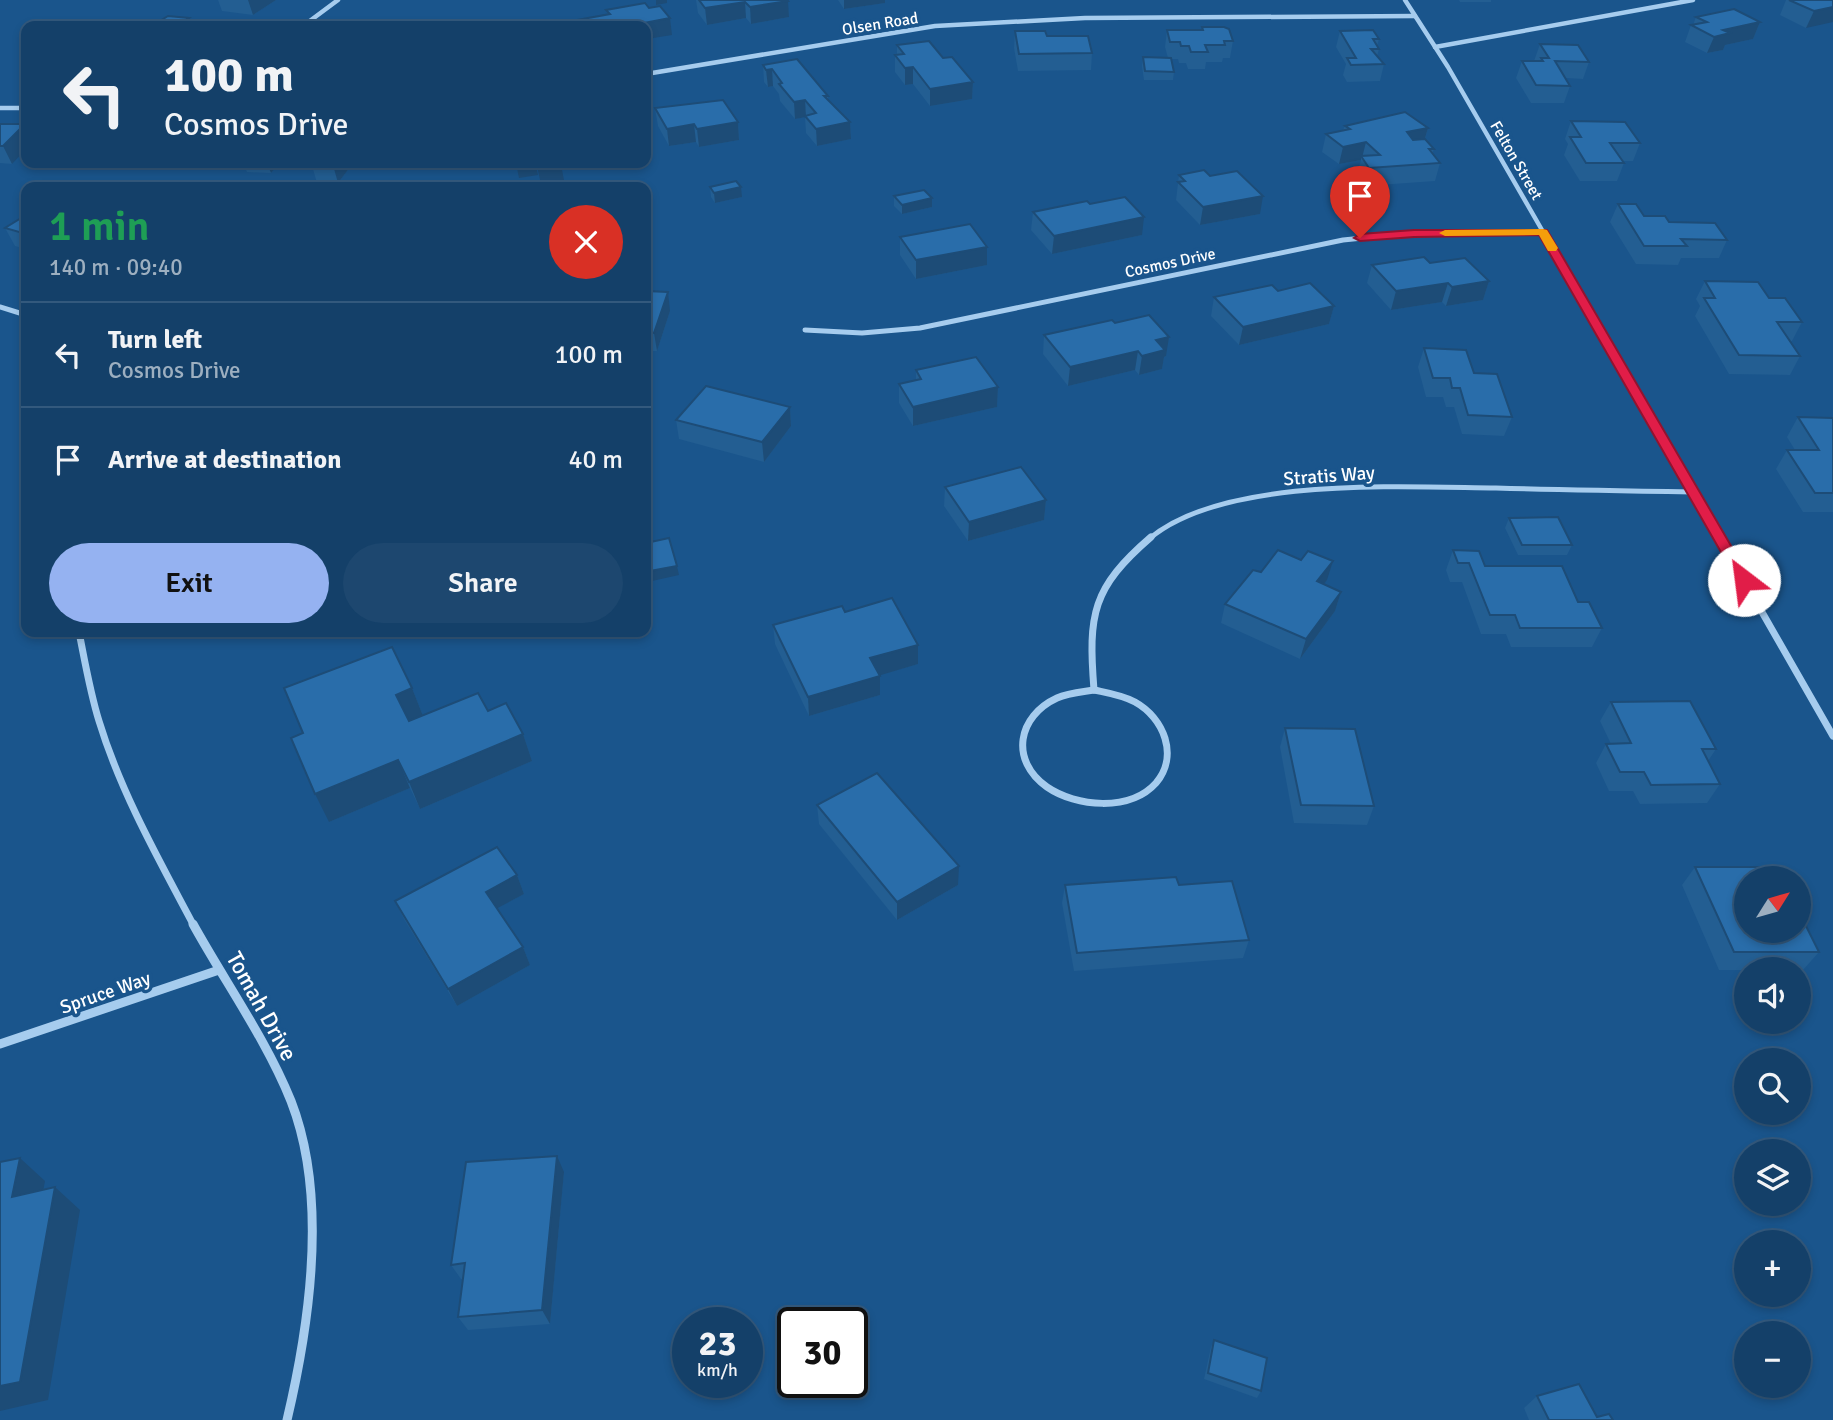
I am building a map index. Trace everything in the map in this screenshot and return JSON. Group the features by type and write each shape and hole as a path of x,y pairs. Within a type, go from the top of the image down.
{"street":[{"path":"310,21 338,0"},
{"name":"Felton Street","path":"1405,0 1543,232 1833,736"},
{"path":"1435,47 1693,0"},
{"name":"Olsen Road","path":"651,73 934,26 1085,18 1415,16"},
{"path":"0,108 21,108"},
{"name":"Cosmos Drive","path":"805,330 862,333 920,328 1343,240 1414,233 1543,232"},
{"path":"0,307 21,313"},
{"name":"Stratis Way","path":"1094,690 1090,641 1097,602 1122,562 1156,533 1206,508 1279,494 1358,486 1693,492"},
{"name":"Tomah Drive","path":"80,637 90,690 114,762 150,839 277,1073 297,1121 310,1187 311,1267 295,1390 287,1420"},
{"path":"1094,690 1117,695 1138,704 1154,716 1166,733 1170,751 1166,768 1156,784 1138,796 1114,803 1075,799 1062,795 1041,782 1026,764 1021,745 1024,726 1035,710 1061,695 1094,690"},
{"name":"Spruce Way","path":"0,1044 219,970"}],"building":[{"path":"699,0 788,1 750,7 745,2 705,8"},
{"path":"1789,0 1833,0 1833,7 1814,11"},
{"path":"645,3 649,8 660,6 670,18 651,22 572,21 610,14 606,10"},
{"path":"1734,9 1760,22 1723,30 1730,33 1714,37 1691,25 1707,22 1696,17"},
{"path":"168,16 189,18 184,21 160,21"},
{"path":"1202,27 1229,29 1233,41 1224,41 1225,45 1205,45 1208,52 1191,52 1189,46 1170,42 1167,30 1203,30"},
{"path":"1373,30 1379,39 1373,39 1379,49 1371,49 1384,64 1351,65 1347,58 1356,58 1340,31"},
{"path":"1015,31 1045,31 1047,36 1088,36 1092,53 1019,54"},
{"path":"929,41 943,58 952,57 973,82 930,89 913,67 905,68 895,55 904,54 897,45"},
{"path":"1540,44 1578,45 1589,62 1555,61 1570,86 1536,85 1522,61 1543,61 1541,58 1549,58"},
{"path":"1143,57 1171,58 1174,72 1145,71"},
{"path":"797,59 828,96 824,96 850,122 816,129 805,116 816,113 805,100 794,102 779,84 782,83 772,69 766,70 763,65"},
{"path":"723,100 738,122 697,129 694,124 667,129 655,108"},
{"path":"1405,112 1428,128 1407,132 1413,140 1425,139 1434,149 1429,149 1440,163 1369,168 1361,156 1380,155 1366,142 1343,147 1326,134 1350,129 1345,126"},
{"path":"1571,121 1625,122 1640,143 1610,143 1624,163 1586,163 1570,137 1581,137"},
{"path":"0,124 21,124 21,128 0,146"},
{"path":"1204,170 1210,176 1237,171 1263,196 1203,207 1178,182 1185,181 1179,175"},
{"path":"736,181 741,187 714,193 710,187"},
{"path":"924,190 932,198 902,205 894,196"},
{"path":"1125,197 1144,217 1054,236 1033,212 1087,201 1090,204"},
{"path":"1618,204 1636,204 1644,216 1665,216 1669,222 1715,223 1727,240 1681,239 1687,246 1644,246"},
{"path":"21,218 21,233 5,228"},
{"path":"970,224 987,247 916,260 900,237"},
{"path":"1424,257 1430,263 1465,258 1489,281 1452,287 1448,283 1396,291 1372,265"},
{"path":"1705,281 1758,282 1769,298 1785,298 1802,322 1777,322 1800,356 1739,355 1704,298 1715,298"},
{"path":"1310,283 1334,306 1243,327 1214,297 1272,285 1278,291"},
{"path":"651,291 668,292 654,333 651,333"},
{"path":"1149,315 1169,337 1156,340 1165,350 1142,356 1138,351 1070,367 1044,335 1112,320 1115,323"},
{"path":"1424,348 1466,350 1474,373 1497,374 1512,417 1468,415 1460,388 1452,388 1450,378 1433,378"},
{"path":"976,357 998,387 913,407 899,384 921,379 916,370"},
{"path":"706,386 790,407 762,442 676,420"},
{"path":"1798,417 1833,418 1833,493 1815,493 1787,450 1819,450"},
{"path":"1021,467 1046,500 969,522 945,487"},
{"path":"1558,517 1572,545 1522,545 1509,518"},
{"path":"669,538 677,566 651,571 651,542"},
{"path":"1278,550 1301,560 1308,551 1333,561 1317,581 1341,592 1306,639 1225,604 1253,570 1261,572"},
{"path":"1453,550 1479,551 1485,566 1562,566 1578,602 1589,602 1602,628 1520,628 1515,615 1490,615 1469,563 1458,563"},
{"path":"892,598 918,645 870,658 880,676 808,697 773,625 842,606 845,612"},
{"path":"392,647 412,688 396,695 409,721 478,693 488,711 506,703 523,734 409,782 398,760 315,794 291,738 303,733 284,688"},
{"path":"1690,701 1716,749 1702,749 1720,784 1651,785 1644,772 1620,772 1606,744 1631,743 1611,702"},
{"path":"1285,728 1355,729 1374,806 1301,805"},
{"path":"877,773 959,866 897,902 817,805"},
{"path":"497,847 517,875 486,892 523,947 448,989 395,901"},
{"path":"1695,867 1734,867 1734,943 1811,943 1811,936 1819,952 1734,952"},
{"path":"1176,877 1179,885 1232,881 1249,940 1077,953 1065,885"},
{"path":"557,1156 542,1310 458,1317 465,1263 451,1265 466,1162"},
{"path":"20,1158 12,1197 55,1187 20,1382 0,1386 0,1162"},
{"path":"1214,1340 1267,1358 1261,1391 1208,1373"},
{"path":"1579,1384 1597,1417 1609,1414 1613,1420 1549,1420 1537,1396"}],"slow traffic":[{"path":"1445,233 1543,232 1552,248"}],"route":[{"path":"1360,238 1414,233 1543,232 1744,580"}]}
